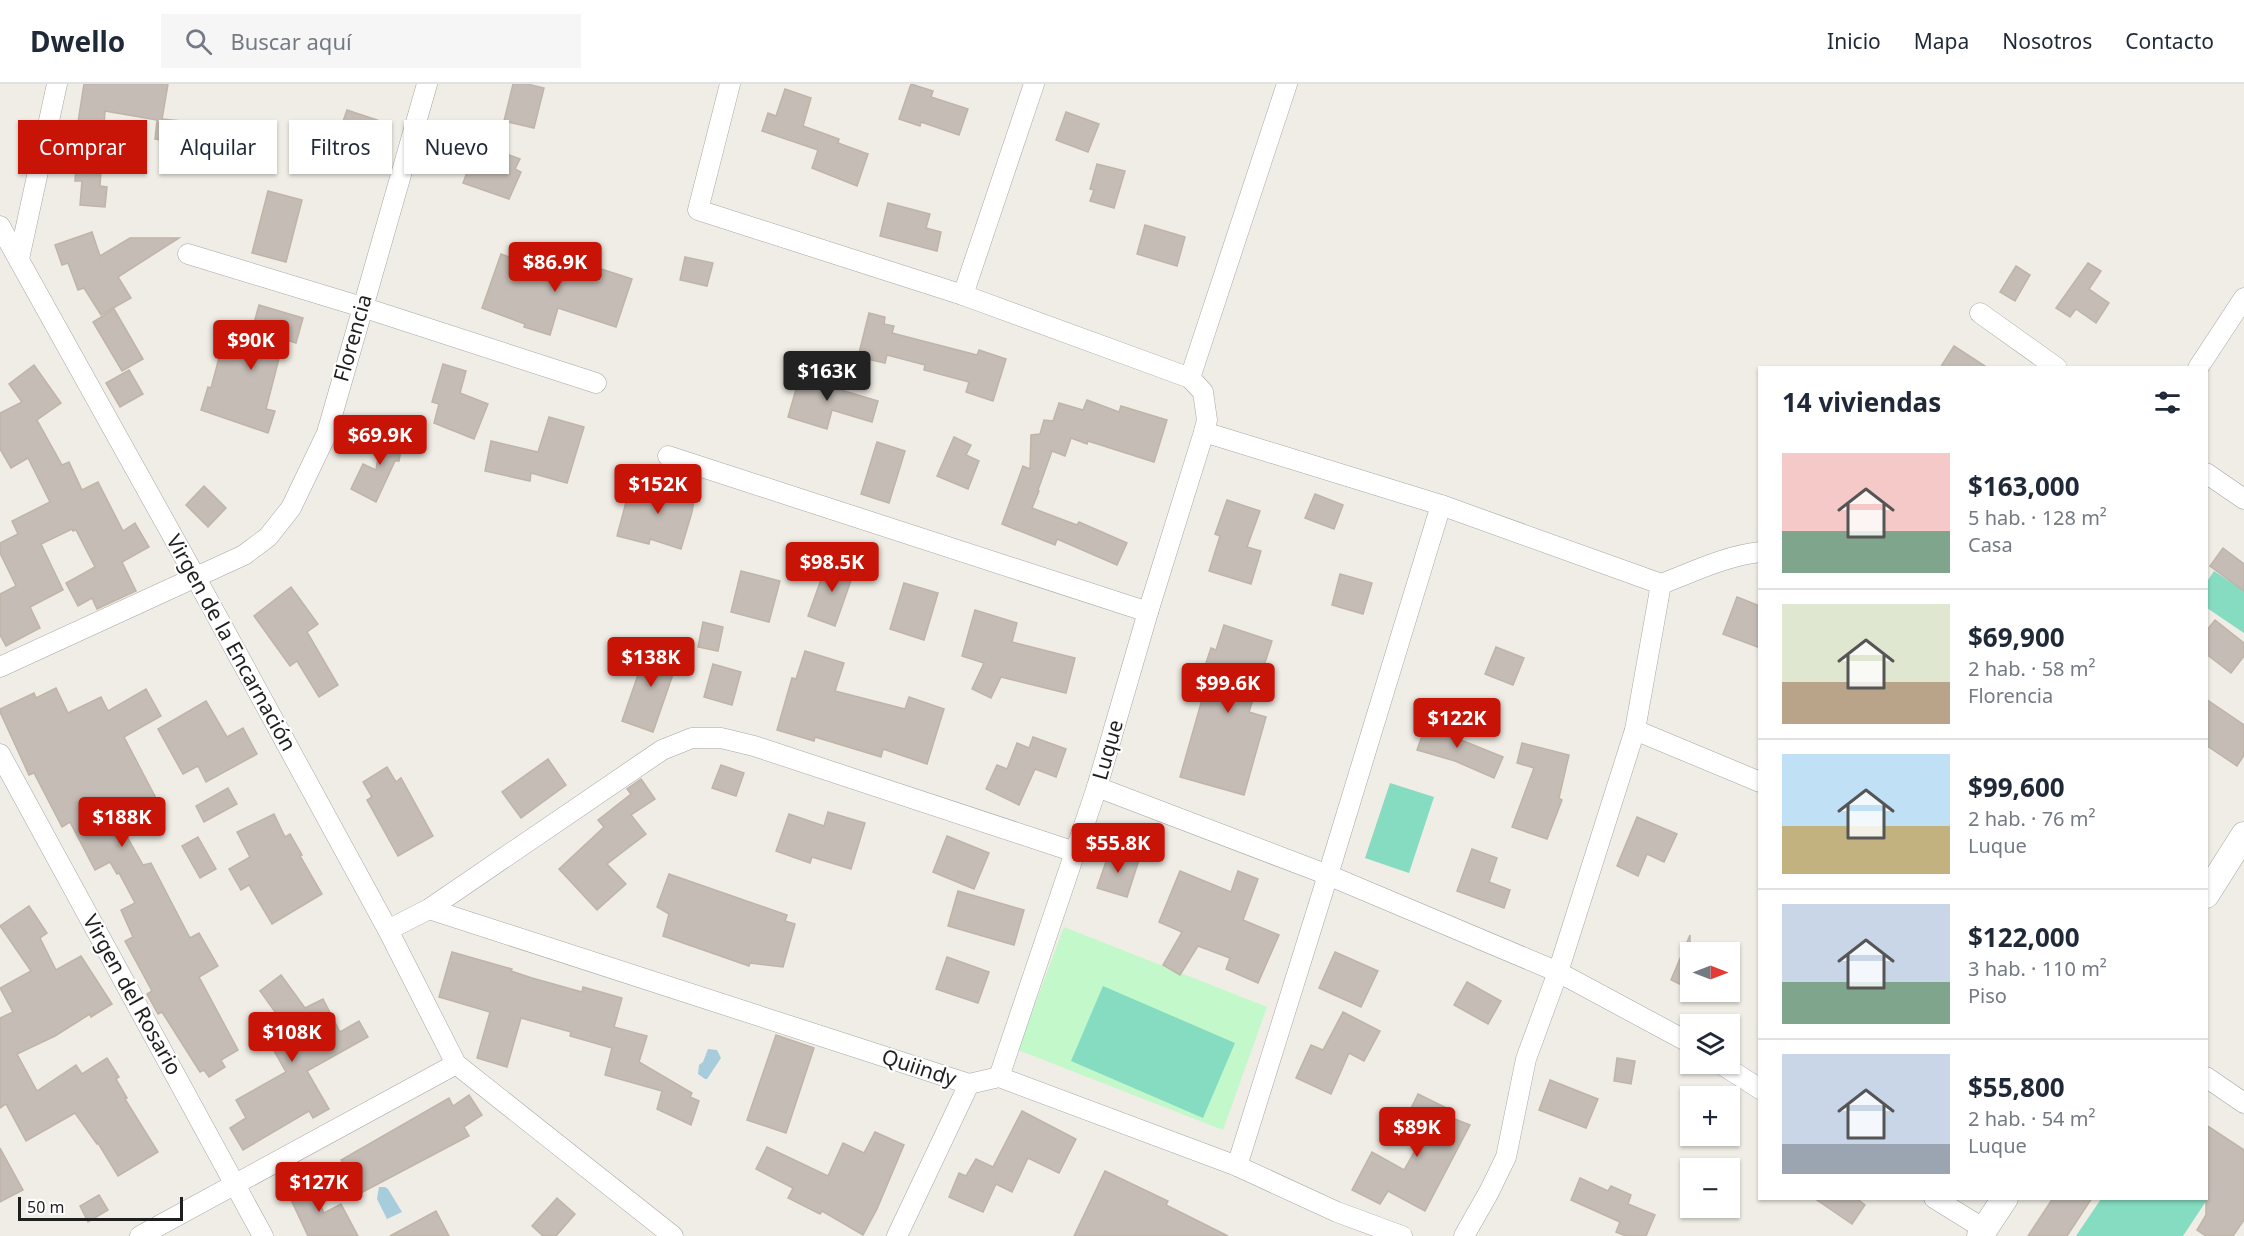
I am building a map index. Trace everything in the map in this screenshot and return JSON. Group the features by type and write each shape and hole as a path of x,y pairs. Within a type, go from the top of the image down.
{"street":[{"path":"19,260 57,84"},
{"name":"Florencia","path":"0,668 244,555 268,537 291,508 327,433 428,84"},
{"path":"730,84 698,210 963,295 1190,378 1203,392 1205,426 1441,505 1661,584 1706,566 1758,552"},
{"path":"963,295 1034,84"},
{"path":"1190,378 1287,84"},
{"name":"Virgen de la Encarnación","path":"0,226 388,930 456,1064"},
{"path":"188,255 362,307 596,383"},
{"path":"2199,366 2244,298"},
{"path":"1980,313 2053,366"},
{"name":"Luque","path":"999,1077 1097,787 1205,426"},
{"path":"668,456 1148,612"},
{"path":"2208,474 2244,499"},
{"path":"1237,1166 1441,505"},
{"path":"1464,1236 1506,1157 1526,1059 1558,972 1635,730 1661,584"},
{"path":"1635,730 1758,781"},
{"path":"388,930 429,909 662,750 692,738 721,738 754,746 1075,852"},
{"name":"Virgen del Rosario","path":"0,754 263,1236"},
{"path":"1097,787 1328,875 1558,972 1680,1038"},
{"path":"2208,892 2244,835"},
{"name":"Quiindy","path":"429,909 969,1084 999,1077"},
{"path":"140,1236 456,1064 673,1236"},
{"path":"1737,1074 1758,1088"},
{"path":"999,1077 1237,1166 1337,1212 1402,1236"},
{"path":"2208,1078 2244,1103"},
{"path":"897,1236 969,1084"},
{"path":"1937,1200 1982,1232 2004,1200"}],"green space":[{"path":"2214,571 2244,591 2244,633 2208,609 2208,580"},
{"path":"1390,783 1434,797 1409,873 1365,858"},
{"path":"1064,927 1267,1007 1223,1130 1018,1050"},
{"path":"1103,986 1235,1043 1203,1118 1071,1061"},
{"path":"2100,1200 2207,1200 2183,1236 2076,1236"}],"water":[{"path":"708,1049 717,1050 721,1058 705,1079 698,1074 699,1065 703,1062"},
{"path":"379,1187 388,1189 402,1212 387,1219 377,1199"}],"building":[{"path":"84,84 168,84 162,119 172,120 159,120 159,140 155,139 157,120 105,111 104,120 78,120"},
{"path":"513,84 544,88 534,128 504,120"},
{"path":"911,84 933,91 931,97 968,109 959,135 921,122 920,126 899,119"},
{"path":"785,89 811,98 803,126 839,139 838,143 868,154 857,186 812,168 818,150 762,131 768,113 776,116"},
{"path":"347,110 377,120 343,120"},
{"path":"1066,112 1099,124 1088,152 1056,140"},
{"path":"509,155 520,159 515,169 521,172 509,199 463,183 466,174 509,174"},
{"path":"1097,164 1125,171 1114,208 1090,201 1094,190 1090,189"},
{"path":"75,174 101,174 100,186 107,187 105,207 80,205 82,181 75,181"},
{"path":"268,191 302,200 286,262 252,253"},
{"path":"888,203 930,214 926,228 941,232 937,251 880,236"},
{"path":"1145,225 1185,237 1177,266 1137,254"},
{"path":"92,232 100,256 130,238 179,238 118,277 131,298 101,315 84,288 78,290 68,263 62,265 55,245"},
{"path":"501,254 543,269 548,256 596,272 598,268 632,279 616,327 558,308 550,335 524,327 525,324 482,308"},
{"path":"685,257 713,263 707,286 680,280"},
{"path":"2088,263 2101,271 2089,289 2109,303 2096,323 2076,309 2070,317 2056,308"},
{"path":"2016,266 2030,275 2015,301 2000,292"},
{"path":"259,305 303,318 296,343 284,339 266,409 275,411 268,433 201,410 208,387 211,388 224,339 248,345"},
{"path":"114,309 143,359 122,371 93,322"},
{"path":"869,313 885,317 884,324 894,326 892,333 977,355 979,350 1006,359 993,401 966,392 969,382 924,370 925,365 887,355 885,363 858,357"},
{"path":"1954,346 1985,366 1941,366"},
{"path":"443,364 466,371 460,393 488,404 474,439 434,423 439,404 432,402"},
{"path":"34,365 61,403 37,420 62,465 69,462 82,490 98,482 123,531 135,523 149,547 122,562 136,591 97,609 92,598 78,606 66,583 95,567 76,530 72,529 41,544 63,590 30,607 40,628 6,646 0,635 0,594 16,586 0,553 0,543 18,534 12,521 50,502 28,458 11,468 0,449 0,413 22,402 9,384"},
{"path":"129,370 143,394 120,407 106,383"},
{"path":"801,372 840,384 838,389 878,401 872,422 832,410 827,429 788,417"},
{"path":"1087,400 1119,412 1121,406 1167,420 1154,462 1088,441 1087,444 1071,438 1065,456 1052,451 1038,490 1032,508 1077,525 1079,522 1127,543 1117,565 1057,539 1055,545 1002,524 1023,466 1030,469 1031,435 1040,434 1044,420 1053,421 1059,403 1083,410"},
{"path":"549,417 584,427 567,483 531,473 530,481 485,471 491,441 538,452"},
{"path":"383,428 404,432 399,461 395,461 376,502 351,489 363,464 376,470"},
{"path":"954,437 971,445 966,455 979,461 968,489 937,476"},
{"path":"877,442 905,451 889,503 861,494"},
{"path":"666,482 696,488 692,512 681,549 650,539 649,544 617,536 630,487 663,496"},
{"path":"204,486 226,508 208,527 186,505"},
{"path":"1315,494 1343,505 1334,529 1305,518"},
{"path":"1227,500 1260,511 1247,547 1261,551 1251,584 1209,571 1220,536 1215,534"},
{"path":"2223,548 2244,564 2244,591 2210,566"},
{"path":"828,560 855,569 835,626 808,616"},
{"path":"741,571 780,581 769,622 731,612"},
{"path":"1340,574 1372,583 1363,614 1332,605"},
{"path":"904,583 938,593 924,640 890,629"},
{"path":"291,587 318,624 307,632 338,685 319,697 297,661 290,666 254,616"},
{"path":"1737,597 1758,605 1758,647 1723,634"},
{"path":"975,610 1017,623 1012,642 1075,658 1066,693 1001,677 991,698 972,689 984,663 962,656"},
{"path":"2215,620 2244,643 2244,656 2231,673 2208,656 2208,629"},
{"path":"703,622 723,627 718,651 698,647"},
{"path":"1224,625 1272,641 1249,712 1266,717 1244,795 1180,777 1211,668 1205,666 1211,648 1216,650"},
{"path":"649,643 680,654 653,732 622,721"},
{"path":"1496,647 1524,658 1513,685 1485,674"},
{"path":"805,651 844,663 835,691 905,709 909,697 944,709 927,764 883,749 881,757 815,737 814,741 777,730 792,678 796,679"},
{"path":"713,664 741,672 732,705 704,697"},
{"path":"56,688 68,713 101,697 108,711 146,689 161,716 124,737 160,806 121,826 143,865 151,863 190,938 199,933 218,966 199,977 238,1050 221,1060 225,1067 209,1077 204,1070 200,1072 162,1012 158,1014 147,994 152,991 125,941 133,937 121,910 135,903 119,873 117,874 110,862 95,870 70,822 62,827 34,773 29,775 0,712 0,709 34,693 36,698"},
{"path":"2208,700 2244,725 2244,755 2237,766 2208,746"},
{"path":"206,701 227,737 243,728 257,754 206,782 198,766 183,774 158,729"},
{"path":"1428,719 1464,731 1461,740 1503,757 1494,778 1455,761 1417,750"},
{"path":"1033,737 1066,749 1056,777 1035,769 1019,805 986,789 997,765 1007,769 1017,743 1029,748"},
{"path":"1522,743 1569,755 1559,798 1562,800 1547,839 1512,827 1534,768 1517,763"},
{"path":"548,759 566,785 521,818 502,792"},
{"path":"721,765 744,773 736,796 712,788"},
{"path":"387,767 396,782 401,778 433,836 398,856 367,800 372,797 363,782"},
{"path":"641,779 655,799 631,815 646,834 607,864 626,884 597,910 559,869 604,827 598,820 631,794 627,789"},
{"path":"228,788 237,804 204,822 196,806"},
{"path":"828,812 865,823 851,869 812,857 810,863 776,851 789,814 824,826"},
{"path":"274,814 285,837 290,834 322,894 272,924 249,885 241,890 229,869 250,857 237,832"},
{"path":"1637,817 1677,834 1664,862 1647,854 1638,876 1617,866"},
{"path":"947,836 989,853 974,889 933,872"},
{"path":"198,837 216,869 200,878 182,846"},
{"path":"1472,849 1497,858 1489,882 1510,890 1504,908 1457,891"},
{"path":"1110,850 1139,860 1127,897 1097,888"},
{"path":"1180,871 1231,892 1238,871 1258,879 1243,920 1279,935 1258,983 1226,969 1230,958 1198,946 1180,975 1163,965 1182,932 1159,922"},
{"path":"669,874 787,915 785,921 795,924 783,967 750,963 749,966 663,936 669,914 657,907"},
{"path":"958,891 1024,910 1014,945 948,926"},
{"path":"29,906 47,933 40,938 56,970 81,956 112,1004 17,1054 37,1091 76,1065 82,1074 107,1058 119,1077 116,1079 127,1098 125,1099 158,1152 118,1176 98,1143 75,1113 26,1141 6,1104 0,1108 0,1018 13,1012 0,988 31,971 0,926"},
{"path":"452,952 582,992 583,987 622,998 614,1027 647,1036 639,1062 692,1093 690,1097 699,1101 691,1125 657,1109 662,1091 605,1075 612,1048 570,1036 571,1032 521,1018 507,1067 477,1058 490,1012 439,997"},
{"path":"1335,952 1378,971 1361,1007 1319,988"},
{"path":"947,957 989,972 978,1003 936,989"},
{"path":"1680,959 1680,984 1671,980"},
{"path":"281,975 305,1008 323,999 340,1032 359,1021 368,1037 307,1071 329,1109 313,1118 309,1111 243,1150 230,1128 246,1118 236,1100 286,1072 260,1026 278,1016 260,991"},
{"path":"1467,982 1501,1001 1488,1024 1454,1005"},
{"path":"1343,1012 1380,1031 1364,1061 1349,1053 1331,1094 1296,1078 1311,1045 1323,1050"},
{"path":"776,1035 814,1048 786,1133 747,1120"},
{"path":"1617,1058 1635,1061 1631,1084 1614,1081"},
{"path":"1550,1080 1598,1099 1586,1128 1539,1110"},
{"path":"1418,1094 1455,1112 1452,1118 1470,1125 1425,1211 1388,1191 1380,1204 1352,1190 1372,1152 1404,1170 1425,1133 1404,1123"},
{"path":"469,1095 482,1115 464,1127 469,1136 359,1194 341,1160 449,1098 453,1106"},
{"path":"1022,1111 1076,1139 1059,1173 1028,1158 1012,1192 996,1184 983,1212 949,1197 959,1173 966,1176 976,1159 993,1167"},
{"path":"2208,1126 2244,1150 2244,1220 2233,1236 2206,1236 2197,1230 2206,1215"},
{"path":"875,1132 904,1145 877,1209 863,1235 822,1211 820,1214 788,1198 793,1188 756,1169 767,1147 828,1176 843,1143 864,1153"},
{"path":"0,1148 23,1190 0,1202"},
{"path":"1105,1171 1168,1201 1166,1205 1228,1236 1074,1236"},
{"path":"308,1178 324,1213 341,1204 358,1236 308,1236 286,1189"},
{"path":"1580,1178 1608,1191 1611,1186 1631,1195 1628,1204 1655,1215 1646,1236 1626,1236 1616,1232 1620,1222 1571,1200"},
{"path":"99,1195 108,1210 88,1222 80,1206"},
{"path":"557,1198 575,1214 556,1236 543,1236 532,1226"},
{"path":"1817,1200 1859,1200 1865,1205 1852,1224"},
{"path":"2052,1200 2091,1200 2067,1236 2028,1236"},
{"path":"436,1211 449,1236 390,1236"}]}
